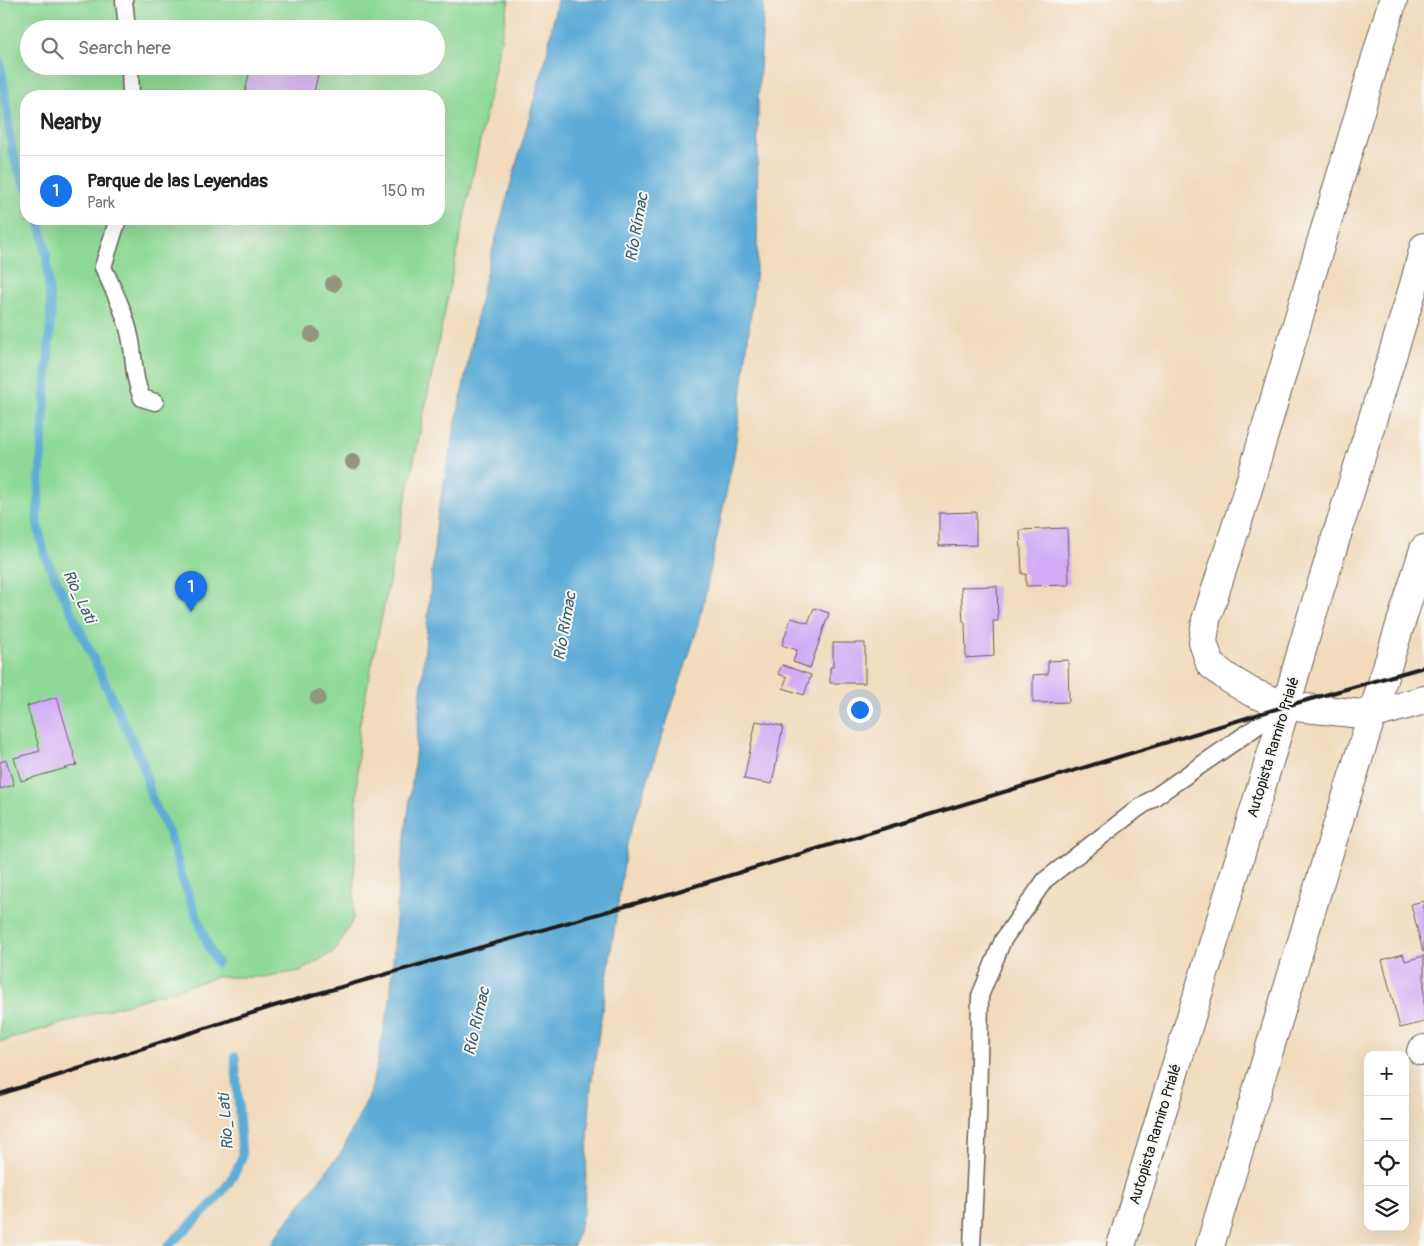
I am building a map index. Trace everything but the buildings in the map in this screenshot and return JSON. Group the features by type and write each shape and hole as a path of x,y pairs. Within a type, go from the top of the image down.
{"main road":[{"path":"1393,0 1245,499 1206,620 1203,642 1210,664 1228,678 1251,692 1286,706 1372,715 1424,700"},
{"name":"Autopista Ramiro Prialé","path":"1121,1246 1414,286 1424,247"},
{"path":"1210,1246 1424,549"}],"lane":[{"path":"124,0 126,20"},
{"path":"130,75 131,90"},
{"path":"116,225 103,267 122,306 131,340 136,383 142,398 155,402"},
{"path":"972,1246 978,1119 980,996 1003,940 1045,880 1136,810 1286,706"}],"green space":[{"path":"0,0 509,0 359,727 353,919 335,951 300,971 263,977 217,977 0,1042"}],"water":[{"name":"Río Rímac","path":"557,0 764,0 758,103 757,261 735,450 699,624 627,843 591,1086 584,1210 574,1246 268,1246 342,1151 370,1094 390,1002 398,891 414,767 437,518 484,281 547,53"}],"waterway":[{"name":"Rio_Lati","path":"0,63 11,143 20,173"},
{"name":"Rio_Lati","path":"40,225 46,252 51,314 37,522 45,556 143,764 151,797 171,838 183,881 209,948 217,963"},
{"name":"Rio_Lati","path":"168,1246 211,1205 229,1183 242,1157 235,1057"}],"railway":[{"path":"0,1094 274,1006 672,893 1286,706 1424,667"}],"place":[{"name":"Parque de las Leyendas","path":"191,612"}]}
